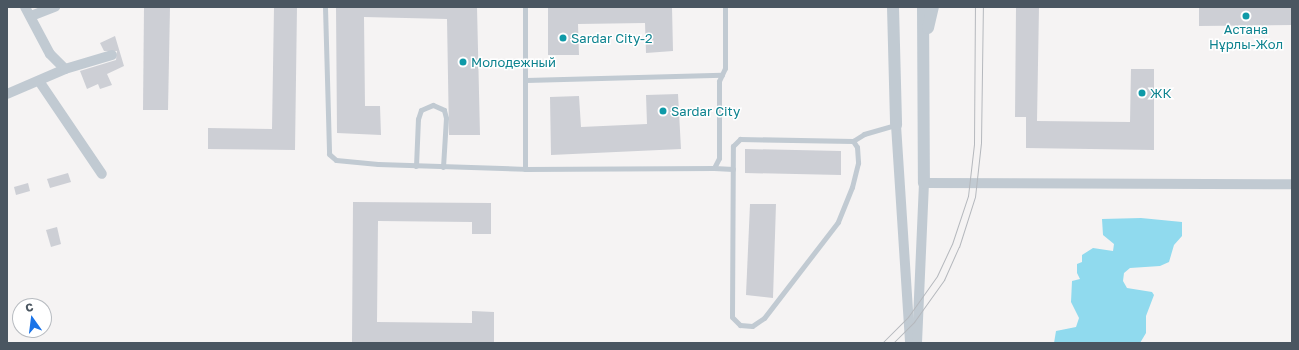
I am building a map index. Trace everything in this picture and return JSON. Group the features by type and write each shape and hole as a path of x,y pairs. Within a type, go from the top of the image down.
{"street":[{"path":"25,7 50,54 65,69"},
{"path":"31,16 55,7"},
{"path":"890,7 893,20"},
{"path":"893,7 896,125 910,343"},
{"path":"917,343 924,183 923,7"},
{"path":"923,44 933,7"},
{"path":"7,94 65,69 112,55"},
{"path":"39,81 102,174"},
{"path":"924,183 1292,184"}],"lane":[{"path":"325,7 329,154 336,160 444,167 714,168 733,170"},
{"path":"525,7 525,168"},
{"path":"714,168 719,158 719,81 725,68 725,7"},
{"path":"526,80 722,75"},
{"path":"416,166 418,119 421,110 433,105 444,110 446,118 444,167"},
{"path":"852,141 857,147 858,163 852,187 838,222 764,318 752,326 740,325 732,317 734,146 740,139 852,141 864,134 896,125"}],"water":[{"path":"1141,218 1182,222 1182,236 1174,245 1169,262 1160,266 1130,268 1124,273 1123,281 1127,288 1152,292 1154,295 1146,316 1146,333 1140,343 1054,343 1056,331 1076,327 1079,318 1071,302 1072,281 1080,279 1077,273 1077,264 1082,262 1082,255 1093,248 1113,251 1114,244 1103,235 1102,219"}],"building":[{"path":"144,7 170,7 168,110 143,110"},
{"path":"274,7 297,7 295,150 208,149 208,128 272,129"},
{"name":"Молодежный","path":"336,7 477,7 480,135 449,135 447,19 364,17 365,106 380,106 381,135 337,133"},
{"name":"Sardar City-2","path":"548,7 672,7 673,51 646,53 645,23 578,24 579,55 548,55"},
{"name":"ЖК","path":"1016,7 1039,7 1037,121 1130,122 1131,69 1154,69 1154,150 1026,148 1026,117 1015,117"},
{"name":"Астана Нұрлы-Жол","path":"1199,7 1292,7 1292,25 1199,26"},
{"path":"115,36 124,66 107,74 112,85 100,89 98,84 87,89 80,71 116,60 117,51 104,51 100,43"},
{"name":"Sardar City","path":"678,94 681,149 551,155 550,97 579,96 581,127 647,124 646,95"},
{"path":"745,149 841,151 841,175 745,173"},
{"path":"68,173 71,182 50,188 47,179"},
{"path":"28,183 30,191 16,195 14,187"},
{"path":"353,202 491,203 491,234 472,234 472,222 378,221 377,322 472,323 472,311 494,312 494,343 352,343"},
{"path":"750,204 776,204 773,298 746,295"},
{"path":"57,227 61,244 51,247 46,230"}],"tram line":[{"path":"882,343 908,317 937,276 952,244 968,196 974,144 975,7"},
{"path":"893,343 914,322 944,280 959,247 975,197 981,143 983,7"}],"place":[{"name":"Астана Нұрлы-Жол","path":"1246,16"},
{"name":"Sardar City-2","path":"563,38"},
{"name":"Молодежный","path":"463,62"},
{"name":"ЖК","path":"1142,93"},
{"name":"Sardar City","path":"663,111"}]}
